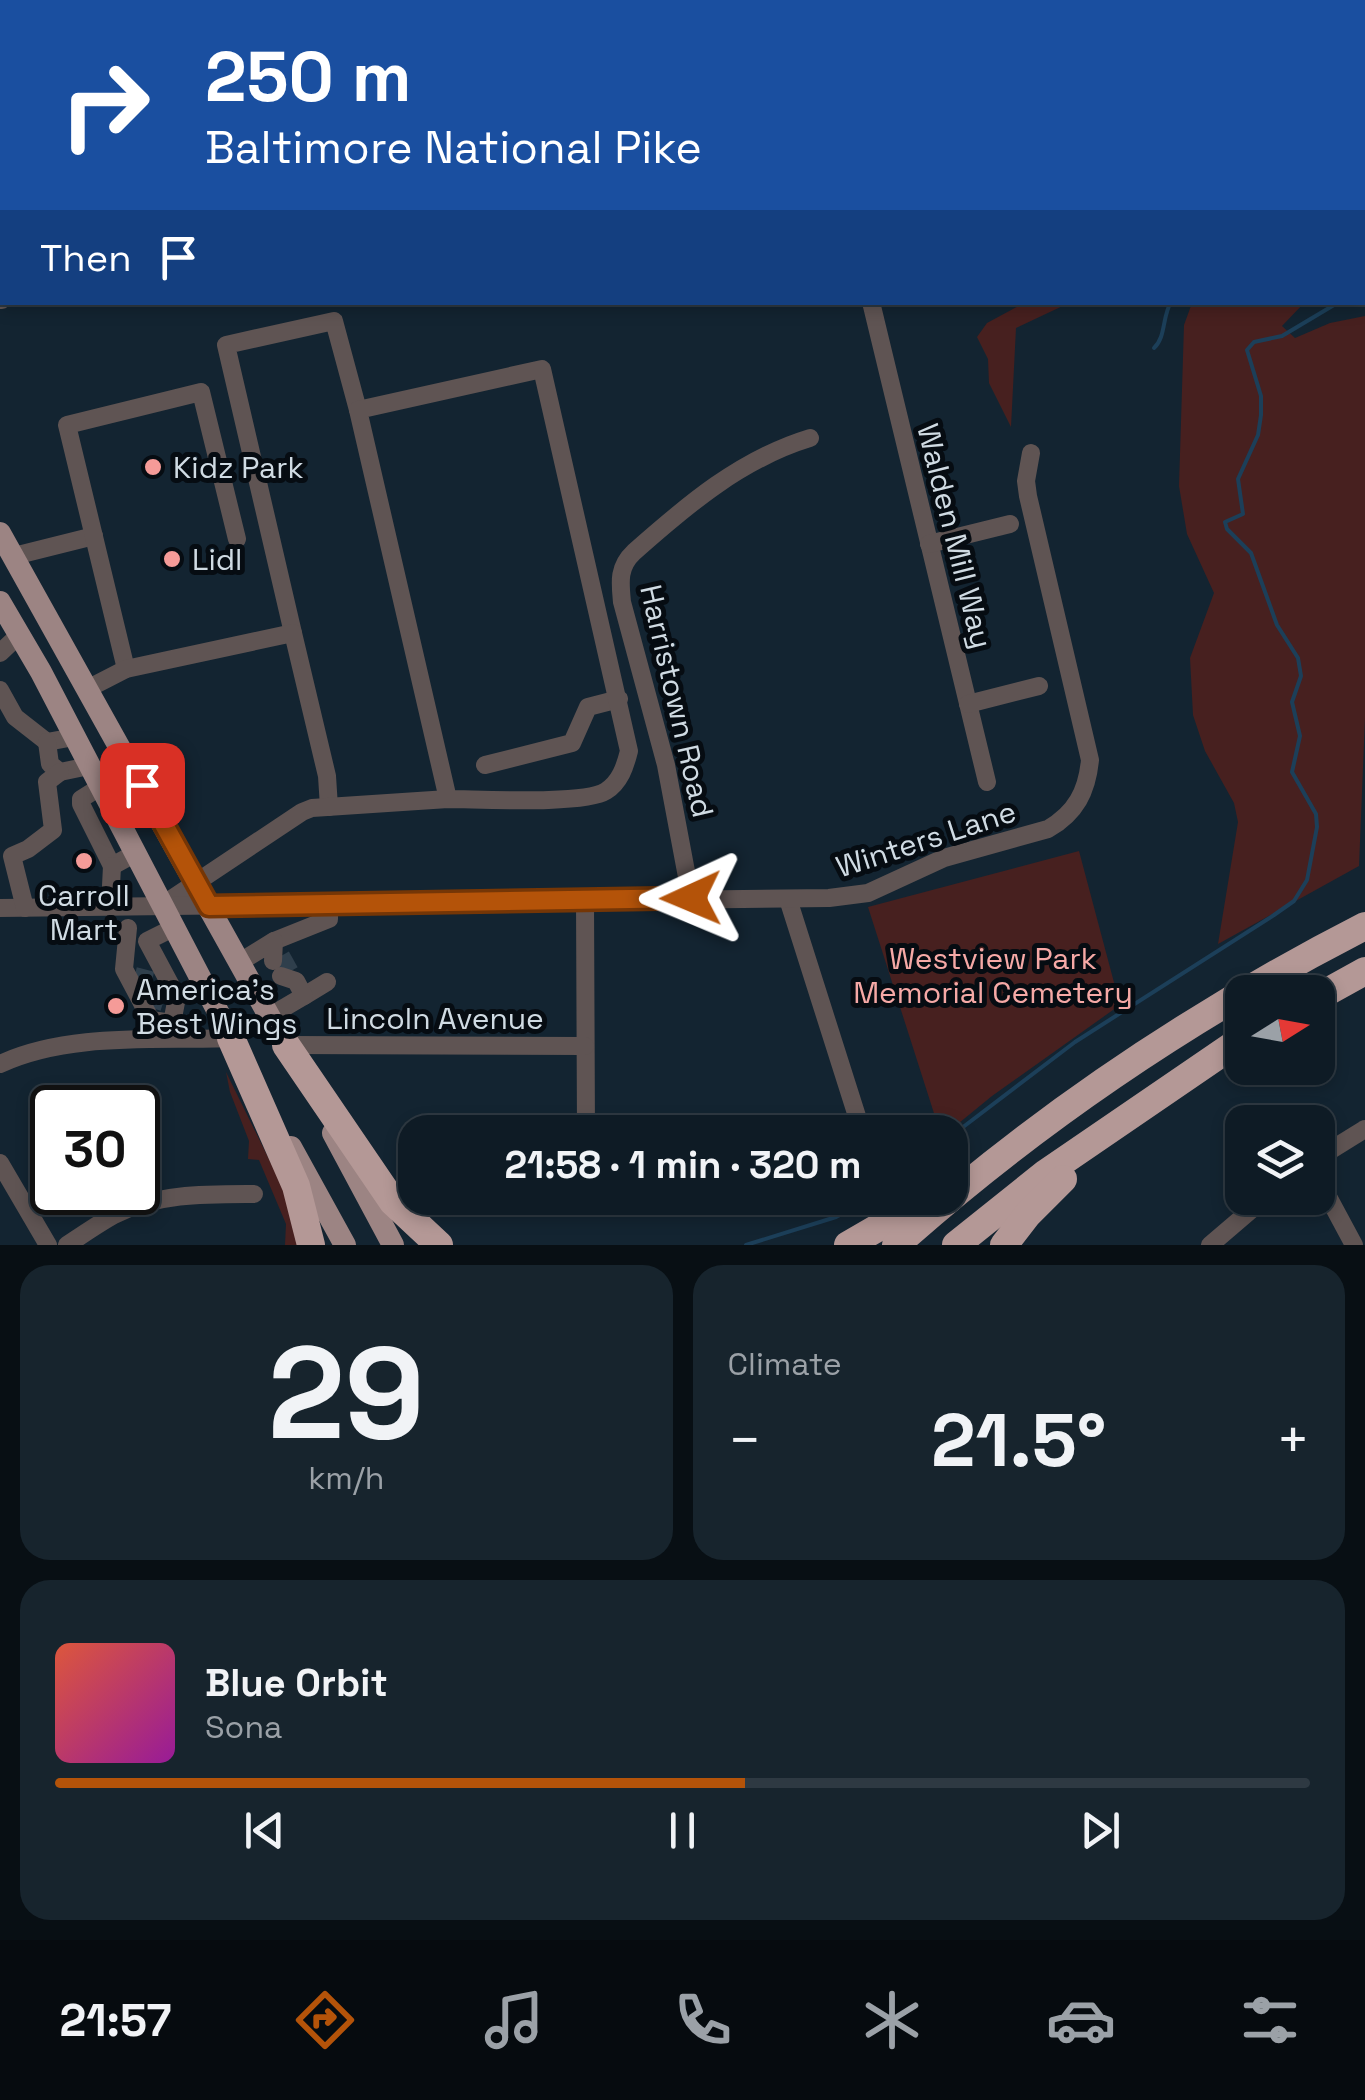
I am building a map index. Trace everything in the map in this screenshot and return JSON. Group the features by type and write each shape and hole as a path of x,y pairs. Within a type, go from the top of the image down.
{"highway":[{"path":"896,1245 1022,1141 1130,1062 1208,1012 1365,926"},
{"path":"1335,987 1365,971"},
{"path":"231,1038 296,1186 311,1245"},
{"path":"286,1045 383,1189 413,1223 440,1245"},
{"path":"956,1245 1046,1173 1225,1051"},
{"path":"1004,1245 1040,1202 1142,1105"},
{"path":"968,1174 1022,1141"},
{"path":"848,1245 900,1215"}],"main road":[{"path":"0,532 393,1245"},
{"path":"0,602 41,672 231,1038 345,1245"},
{"path":"41,672 65,690 89,688"}],"street":[{"name":"Walden Mill Way","path":"872,305 987,782"},
{"path":"328,807 327,776 226,345 334,321 448,799"},
{"path":"161,906 302,812 448,799 584,798 606,791 623,772 629,751 619,699 542,369 358,410"},
{"path":"126,669 67,425 202,392 237,539"},
{"name":"Harristown Road","path":"691,898 666,765 622,602 620,575 634,552 710,487 748,465 810,438"},
{"name":"Winters Lane","path":"0,908 849,896 882,888 944,858 1048,829 1078,803 1090,760 1028,496 1026,481 1031,452"},
{"path":"929,544 1010,524"},
{"path":"14,556 94,536"},
{"path":"89,688 126,669 294,634"},
{"path":"0,652 20,635"},
{"path":"968,704 1040,686"},
{"path":"0,690 14,717 46,742 50,764 60,772 94,777 81,804 112,866 119,906 150,980 151,1020 172,1023 177,997 202,983"},
{"path":"485,765 572,742 588,707 619,699"},
{"path":"46,742 74,737"},
{"path":"26,908 12,856 54,830 47,782 60,772"},
{"path":"112,866 134,854"},
{"path":"788,899 857,1115"},
{"path":"585,900 586,1115"},
{"path":"270,1016 287,967 329,919 329,902"},
{"path":"271,904 287,967"},
{"path":"128,928 124,968 177,997"},
{"path":"150,980 173,928"},
{"path":"240,962 287,967 328,982"},
{"path":"0,1064 64,1045 231,1038"},
{"name":"Lincoln Avenue","path":"286,1045 584,1046"},
{"path":"1335,1147 1365,1128"},
{"path":"0,1163 48,1245"},
{"path":"67,1245 114,1216 155,1200 202,1194 254,1194"},
{"path":"1335,1210 1354,1245"},
{"path":"1210,1245 1245,1215"}],"green space":[{"path":"1020,305 1065,305 1016,328 1011,427 989,383 988,359 977,337 987,323"},
{"path":"1191,305 1302,305 1282,326 1295,338 1330,323 1365,316 1365,718 1359,866 1218,944 1238,822 1234,803 1205,751 1193,715 1190,658 1214,593 1187,534 1179,486 1184,325"},
{"name":"Westview Park Memorial Cemetery","path":"1079,851 1120,1005 968,1116 935,1115 868,907"},
{"path":"226,1072 294,1210 302,1245 285,1245 286,1224 259,1160 248,1159 249,1141"}],"waterway":[{"path":"1365,166 1365,173"},
{"path":"1365,195 1365,208"},
{"path":"1154,348 1170,305"},
{"path":"968,1123 1075,1042 1294,901 1307,880 1317,827 1316,814 1292,772 1300,736 1292,702 1301,676 1298,658 1277,625 1251,553 1225,522 1243,514 1238,479 1258,435 1261,415 1261,396 1247,350 1254,342 1282,336 1334,305"},
{"path":"746,1245 840,1215"}],"tunnel":[{"path":"281,956 290,972"},
{"path":"141,987 147,964"},
{"path":"152,1008 159,986"}],"place":[{"name":"Kidz Park","path":"153,467"},
{"name":"Lidl","path":"172,559"},
{"name":"Carroll Mart","path":"84,861"},
{"name":"America's Best Wings","path":"116,1006"}],"route":[{"path":"142,785 209,906 691,898"}]}
